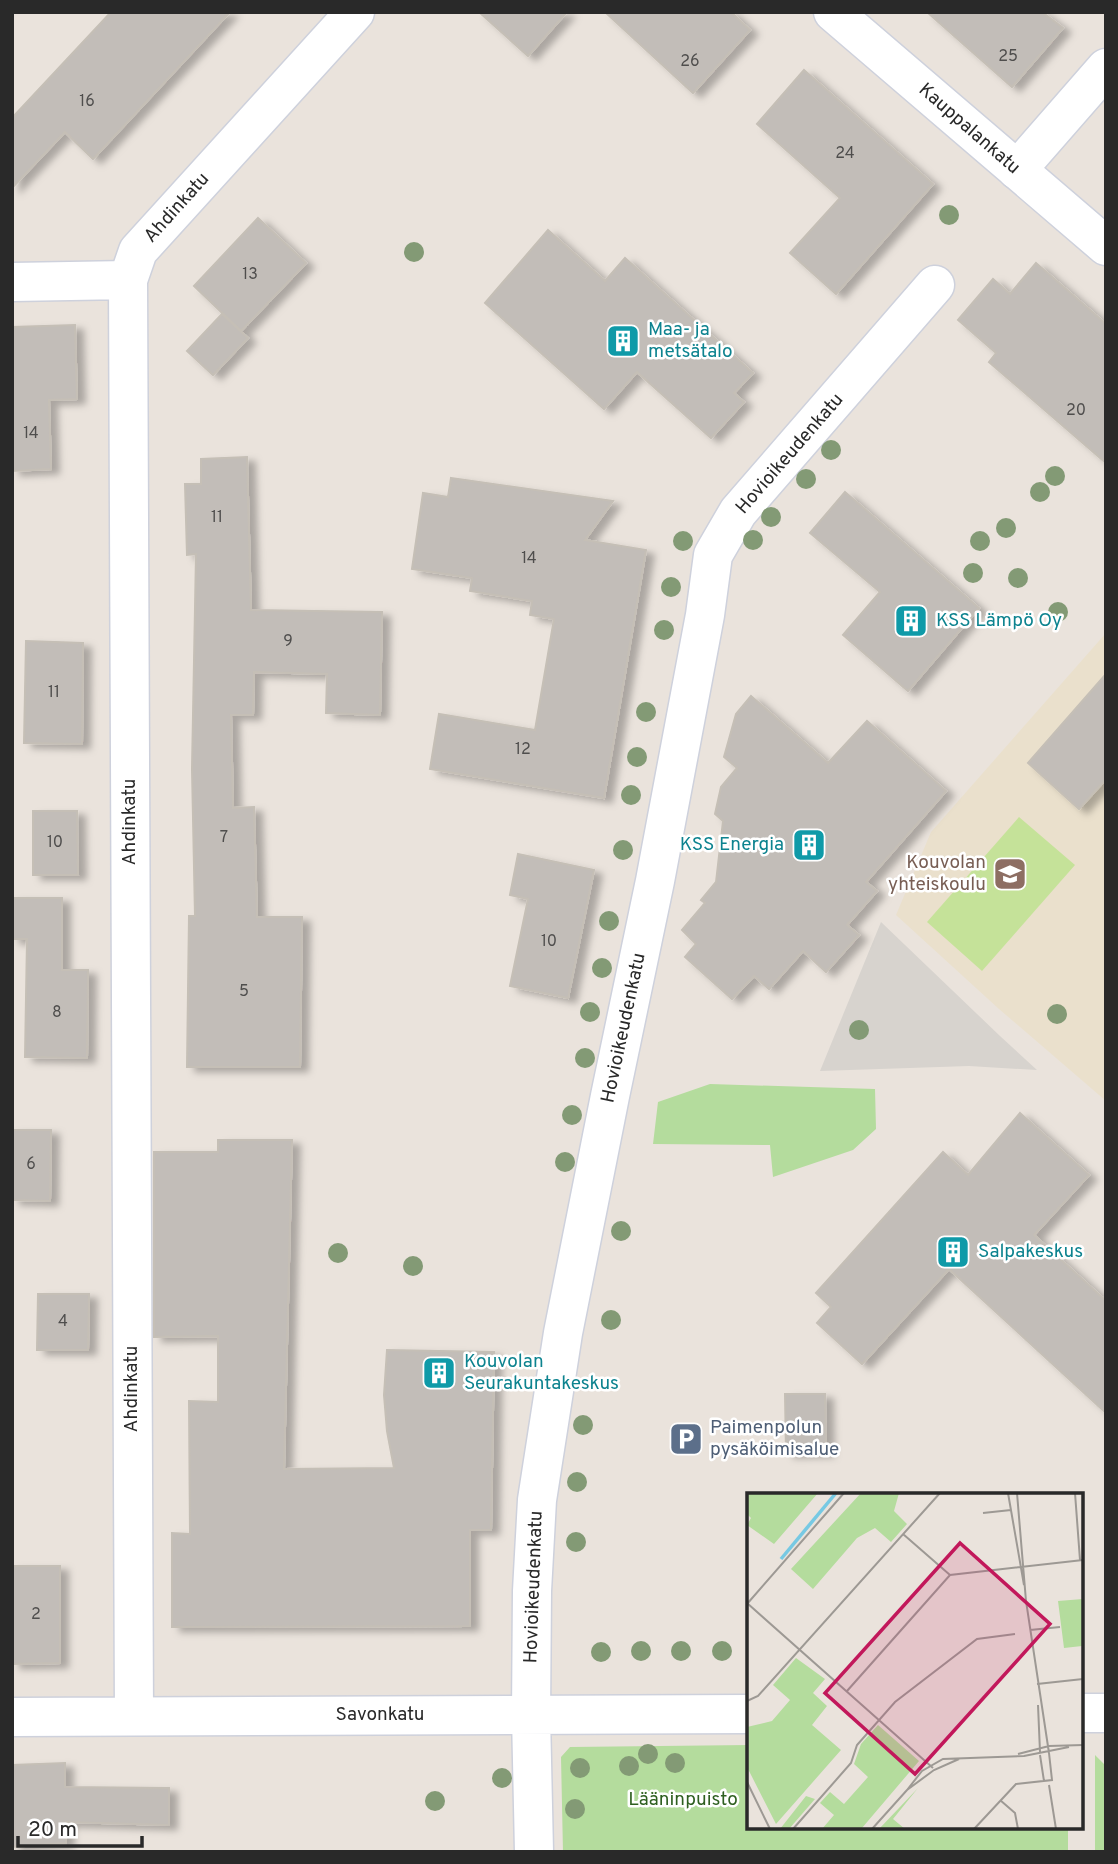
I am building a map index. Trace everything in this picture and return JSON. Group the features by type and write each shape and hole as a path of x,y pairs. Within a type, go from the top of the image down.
{"street":[{"name":"Ahdinkatu","path":"134,1716 128,280 138,251 355,12"},
{"name":"Kauppalankatu","path":"833,12 1106,246"},
{"path":"1017,170 1106,68"},
{"path":"12,282 128,280"},
{"name":"Hovioikeudenkatu","path":"534,1852 531,1591 537,1500 563,1333 655,881 705,615 713,555 738,512 935,285"},
{"path":"1083,1713 1106,1713"},
{"name":"Savonkatu","path":"12,1717 747,1714"}],"shaded area":[{"name":"Kouvolan yhteiskoulu","path":"1106,633 1106,1101 896,915 931,832"},
{"path":"881,922 1037,1070 969,1066 820,1071"}],"green space":[{"path":"1019,817 1075,865 982,971 927,922"},
{"path":"710,1084 875,1089 876,1129 853,1150 773,1177 770,1145 653,1144 658,1102"},
{"name":"Lääninpuisto","path":"747,1745 747,1829 1068,1829 1068,1852 563,1852 561,1757 570,1747"},
{"path":"1095,1755 1106,1766 1106,1852 1095,1852"}],"building":[{"path":"111,12 230,12 93,159 65,132 12,188 12,118"},
{"path":"479,12 567,12 528,56"},
{"path":"605,12 731,12 750,30 693,93"},
{"path":"927,12 1042,12 1063,28 1012,87"},
{"path":"804,70 933,184 836,294 790,253 840,198 757,124"},
{"path":"258,218 306,263 241,331 194,286"},
{"name":"Maa- ja metsätalo","path":"548,230 605,281 625,258 753,373 734,393 744,402 711,438 637,372 604,409 485,303"},
{"path":"1036,263 1106,324 1106,463 989,362 996,353 958,320 993,279 1010,294"},
{"path":"222,314 248,338 213,375 187,351"},
{"path":"75,325 77,399 49,400 51,469 12,471 12,327"},
{"path":"247,457 251,610 382,612 380,715 326,713 327,674 254,672 253,715 231,715 233,808 254,807 257,917 302,917 300,1067 187,1067 189,916 195,916 192,769 196,554 187,555 185,484 201,484 201,459"},
{"path":"451,478 613,501 585,540 646,550 604,798 430,769 439,714 535,730 554,619 530,615 532,601 470,591 472,578 412,569 423,493 448,497"},
{"name":"KSS Lämpö Oy","path":"845,492 979,608 908,691 843,635 880,592 810,533"},
{"path":"26,641 83,643 82,744 24,743"},
{"path":"1106,674 1106,779 1079,809 1028,763"},
{"name":"KSS Energia","path":"751,696 828,763 867,721 946,791 866,882 877,891 847,925 859,935 826,972 803,951 769,989 754,976 732,999 685,957 696,944 682,930 705,903 701,900 716,882 723,821 715,814 721,787 737,768 724,757 736,714"},
{"path":"33,811 77,811 78,875 33,875"},
{"path":"518,854 594,870 568,998 510,986 528,899 510,895"},
{"path":"12,898 62,898 62,970 88,970 87,1058 25,1057 27,939 12,939"},
{"name":"Salpakeskus","path":"1020,1113 1089,1175 1034,1235 1106,1301 1106,1413 949,1269 862,1364 817,1323 831,1307 816,1293 943,1152 968,1175"},
{"path":"12,1130 51,1130 50,1201 12,1200"},
{"name":"Kouvolan Seurakuntakeskus","path":"218,1140 292,1140 284,1469 394,1468 384,1395 387,1350 494,1352 491,1530 470,1530 470,1626 172,1627 172,1533 190,1534 189,1401 218,1402 218,1336 154,1337 154,1152 218,1152"},
{"path":"38,1294 89,1294 88,1350 37,1350"},
{"path":"785,1394 825,1394 826,1452 786,1453"},
{"path":"12,1566 60,1566 60,1663 12,1664"},
{"path":"65,1763 65,1787 169,1788 169,1825 66,1822 66,1843 12,1847 12,1765"}],"place":[{"name":"Maa- ja metsätalo","path":"623,341"},
{"name":"KSS Lämpö Oy","path":"911,621"},
{"name":"KSS Energia","path":"809,845"},
{"name":"Kouvolan yhteiskoulu","path":"1010,874"},
{"name":"Salpakeskus","path":"953,1252"},
{"name":"Kouvolan Seurakuntakeskus","path":"439,1373"},
{"name":"Paimenpolun pysäköimisalue","path":"686,1439"}]}
